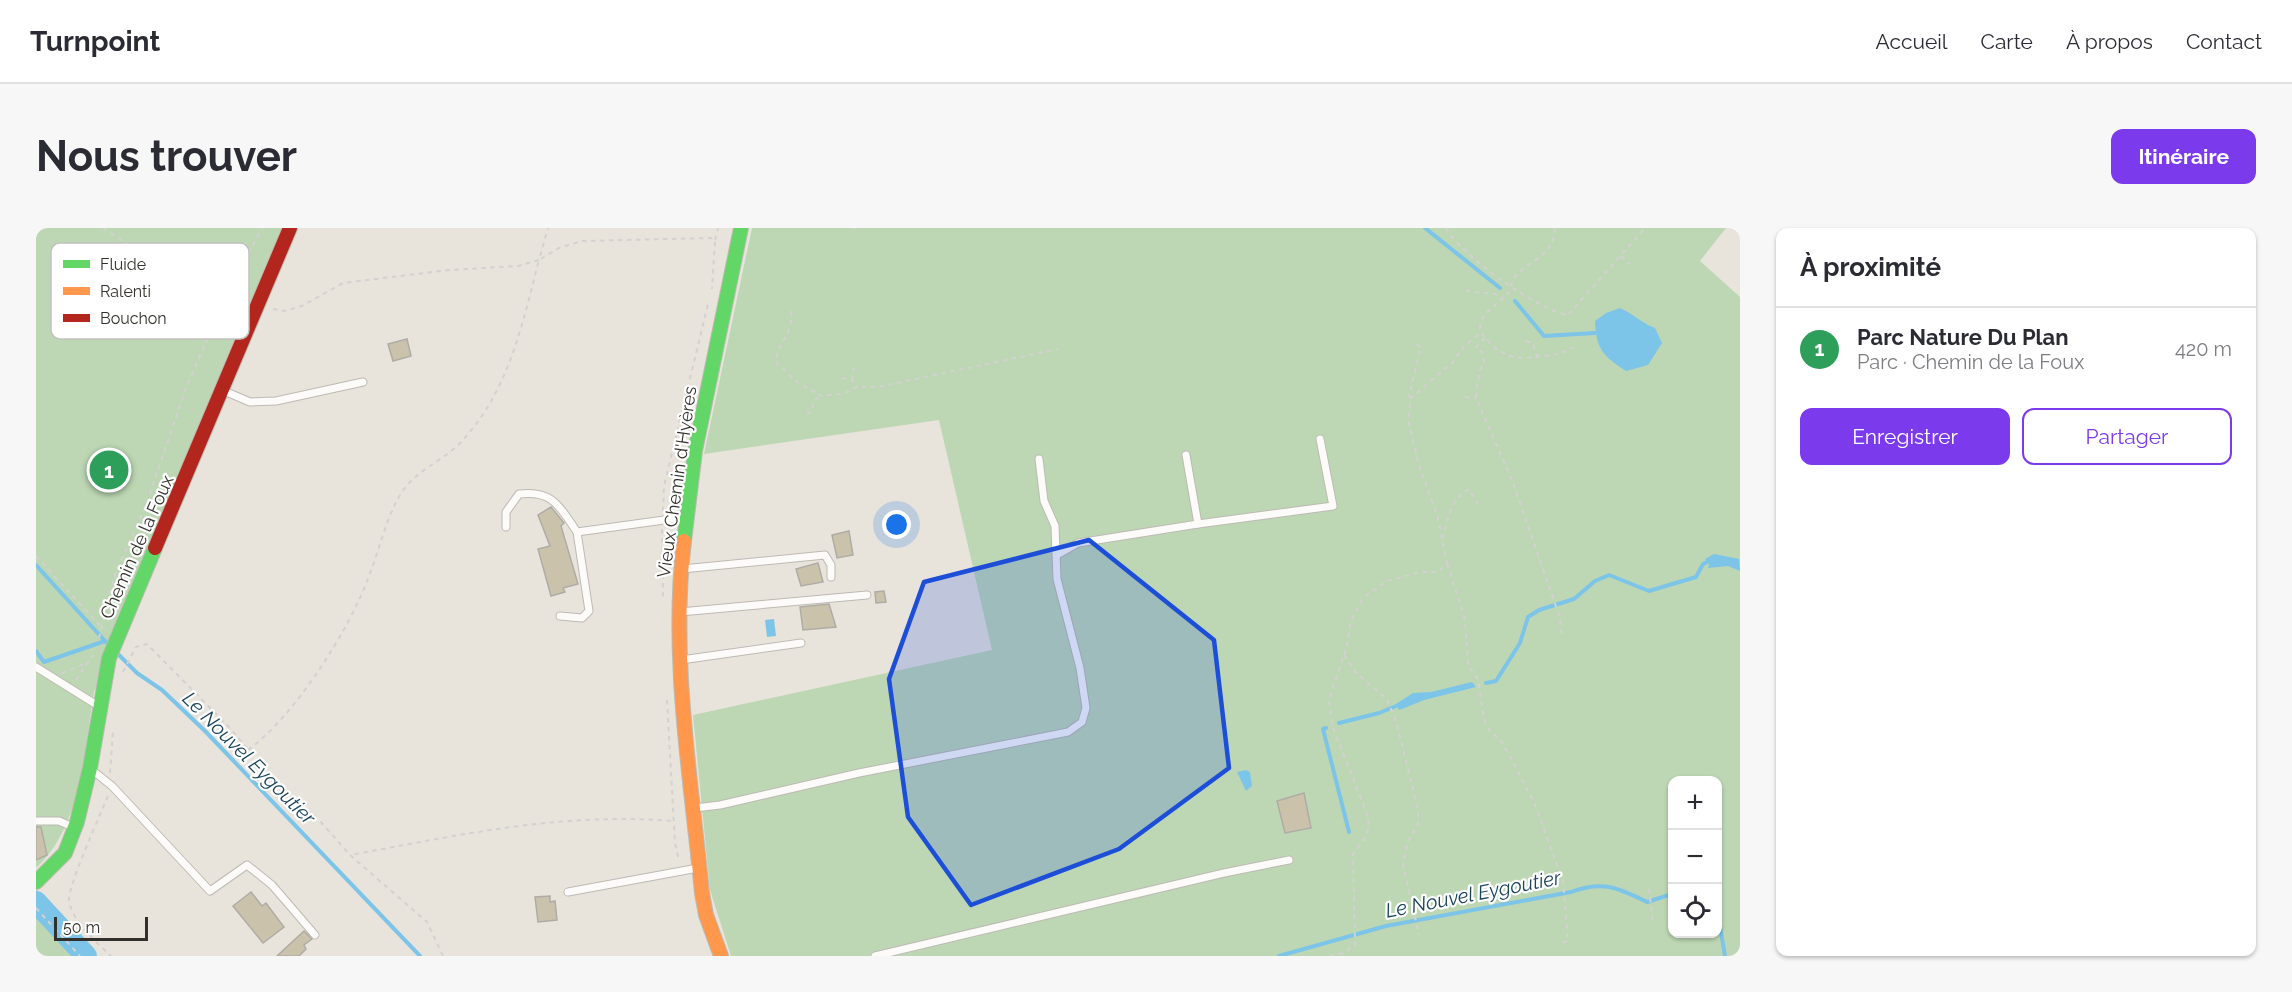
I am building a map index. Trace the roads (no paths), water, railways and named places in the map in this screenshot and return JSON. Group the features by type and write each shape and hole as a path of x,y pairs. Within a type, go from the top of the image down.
{"street":[{"name":"Chemin de la Foux","path":"249,322 290,228"},
{"name":"Vieux Chemin d'Hyères","path":"721,956 706,915 681,660 680,612 682,569 698,439 735,268 741,228"},
{"name":"Chemin de la Foux","path":"38,881 65,853 75,828 90,768 109,658 176,503 242,339"}],"lane":[{"path":"221,390 250,402 262,402 363,382"},
{"path":"1057,555 1078,543 1334,506 1320,440"},
{"path":"1186,455 1198,524"},
{"path":"695,808 720,805 859,773 1068,732 1082,722 1086,708 1080,668 1057,579 1055,526 1044,501 1039,459"},
{"path":"506,527 506,512 519,494 537,492 555,501 577,531 589,611 582,618 560,616"},
{"path":"577,531 688,517"},
{"path":"682,569 825,555 831,565 831,577"},
{"path":"680,612 867,596"},
{"path":"681,660 801,644"},
{"path":"36,667 70,686 100,707"},
{"path":"90,768 112,786 210,891 247,865 272,885 315,935"},
{"path":"36,821 59,821 75,828"},
{"path":"874,956 1224,873 1289,860"},
{"path":"568,892 701,867"}],"water":[{"path":"1620,308 1655,328 1662,343 1648,365 1626,371 1606,356 1599,345 1595,321 1606,313"},
{"path":"1714,554 1739,559 1740,571 1728,566 1708,568 1709,564 1705,559"},
{"path":"774,619 776,636 767,637 765,620"},
{"path":"1472,682 1476,687 1424,700 1399,710 1396,704 1413,693 1431,692"},
{"path":"1246,770 1250,772 1252,786 1246,791 1237,772"}],"waterway":[{"path":"1425,228 1500,288"},
{"path":"1515,301 1544,336 1595,333"},
{"path":"1486,683 1496,681 1520,643 1528,617 1539,610 1574,599 1595,581 1609,575 1649,591 1696,577 1703,564 1711,560"},
{"path":"36,565 105,641"},
{"name":"Le Nouvel Eygoutier","path":"36,651 44,662 105,641 108,644"},
{"name":"Le Nouvel Eygoutier","path":"118,654 137,673 162,690 205,731 420,956"},
{"path":"1339,723 1379,713 1401,704"},
{"path":"1326,728 1323,729 1349,832"},
{"name":"Le Nouvel Eygoutier","path":"1279,956 1386,926 1571,892 1582,888 1610,887 1647,902 1668,895"},
{"path":"36,902 86,956"},
{"name":"Le Nouvel Eygoutier","path":"1722,938 1725,956"}],"place":[{"name":"Parc Nature Du Plan","path":"109,470"}]}
